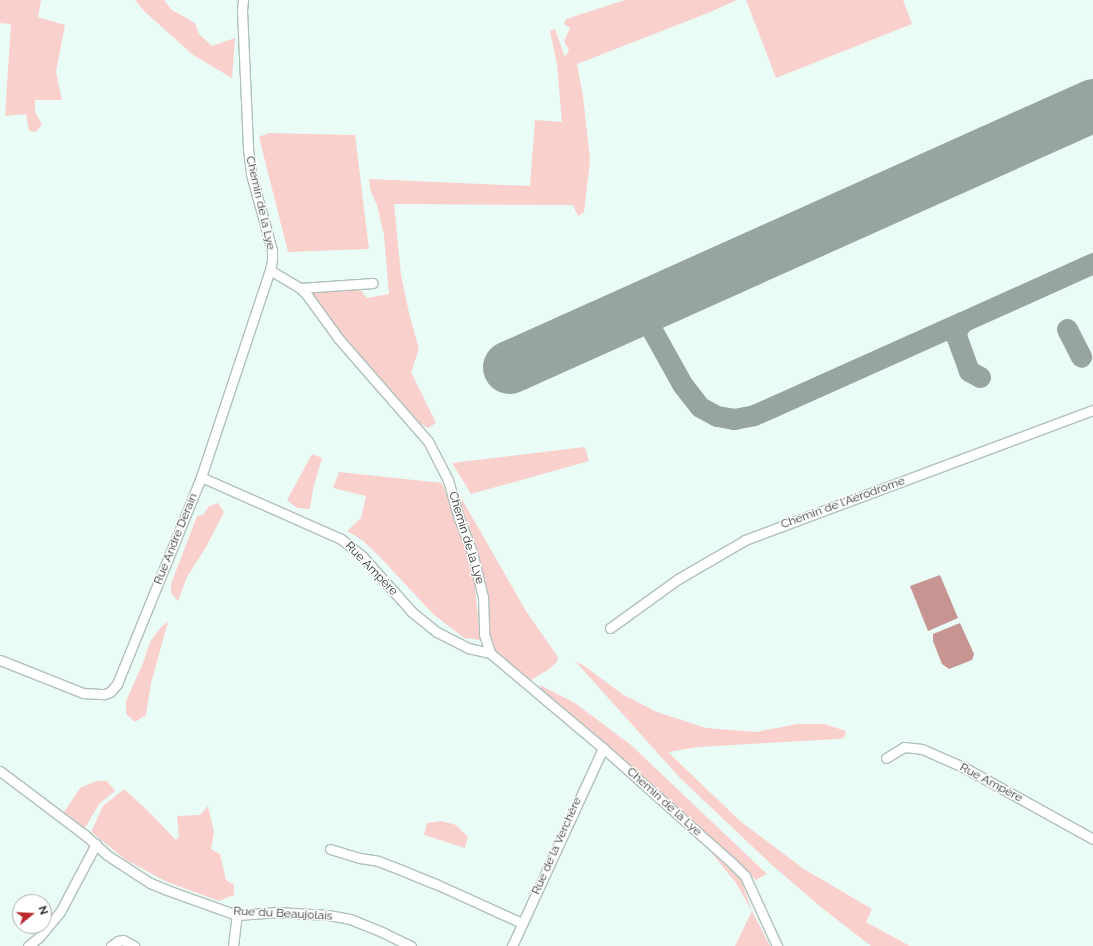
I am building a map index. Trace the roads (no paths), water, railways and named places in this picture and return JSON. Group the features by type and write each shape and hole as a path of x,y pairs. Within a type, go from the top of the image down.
{"street":[{"name":"Chemin de la Lye","path":"243,0 242,10 246,125 252,174 272,250 270,270 300,288 342,343 417,426 436,456 448,480 459,518 472,552 483,596 484,634 490,653 603,748 745,876 777,946"},
{"name":"Rue André Derain","path":"0,660 83,693 95,695 110,692 117,684 200,477 270,270"},
{"path":"300,288 373,283"},
{"name":"Chemin de l'Aérodrome","path":"610,628 678,579 745,540 1093,410"},
{"name":"Rue Ampère","path":"200,477 341,539 363,557 412,612 437,632 476,652 490,653"},
{"name":"Rue Ampère","path":"886,758 904,746 922,749 965,768 1093,839"},
{"name":"Rue de la Verchère","path":"512,946 603,748"},
{"name":"Rue du Beaujolais","path":"0,771 96,844 107,855 150,883 191,900 237,915 276,912 328,915 350,919 411,946"},
{"path":"28,946 39,937 60,912 96,844"},
{"path":"330,849 360,858 378,861 522,923"},
{"path":"233,946 237,915"},
{"path":"111,946 118,941 123,940 128,941 134,946"}]}
